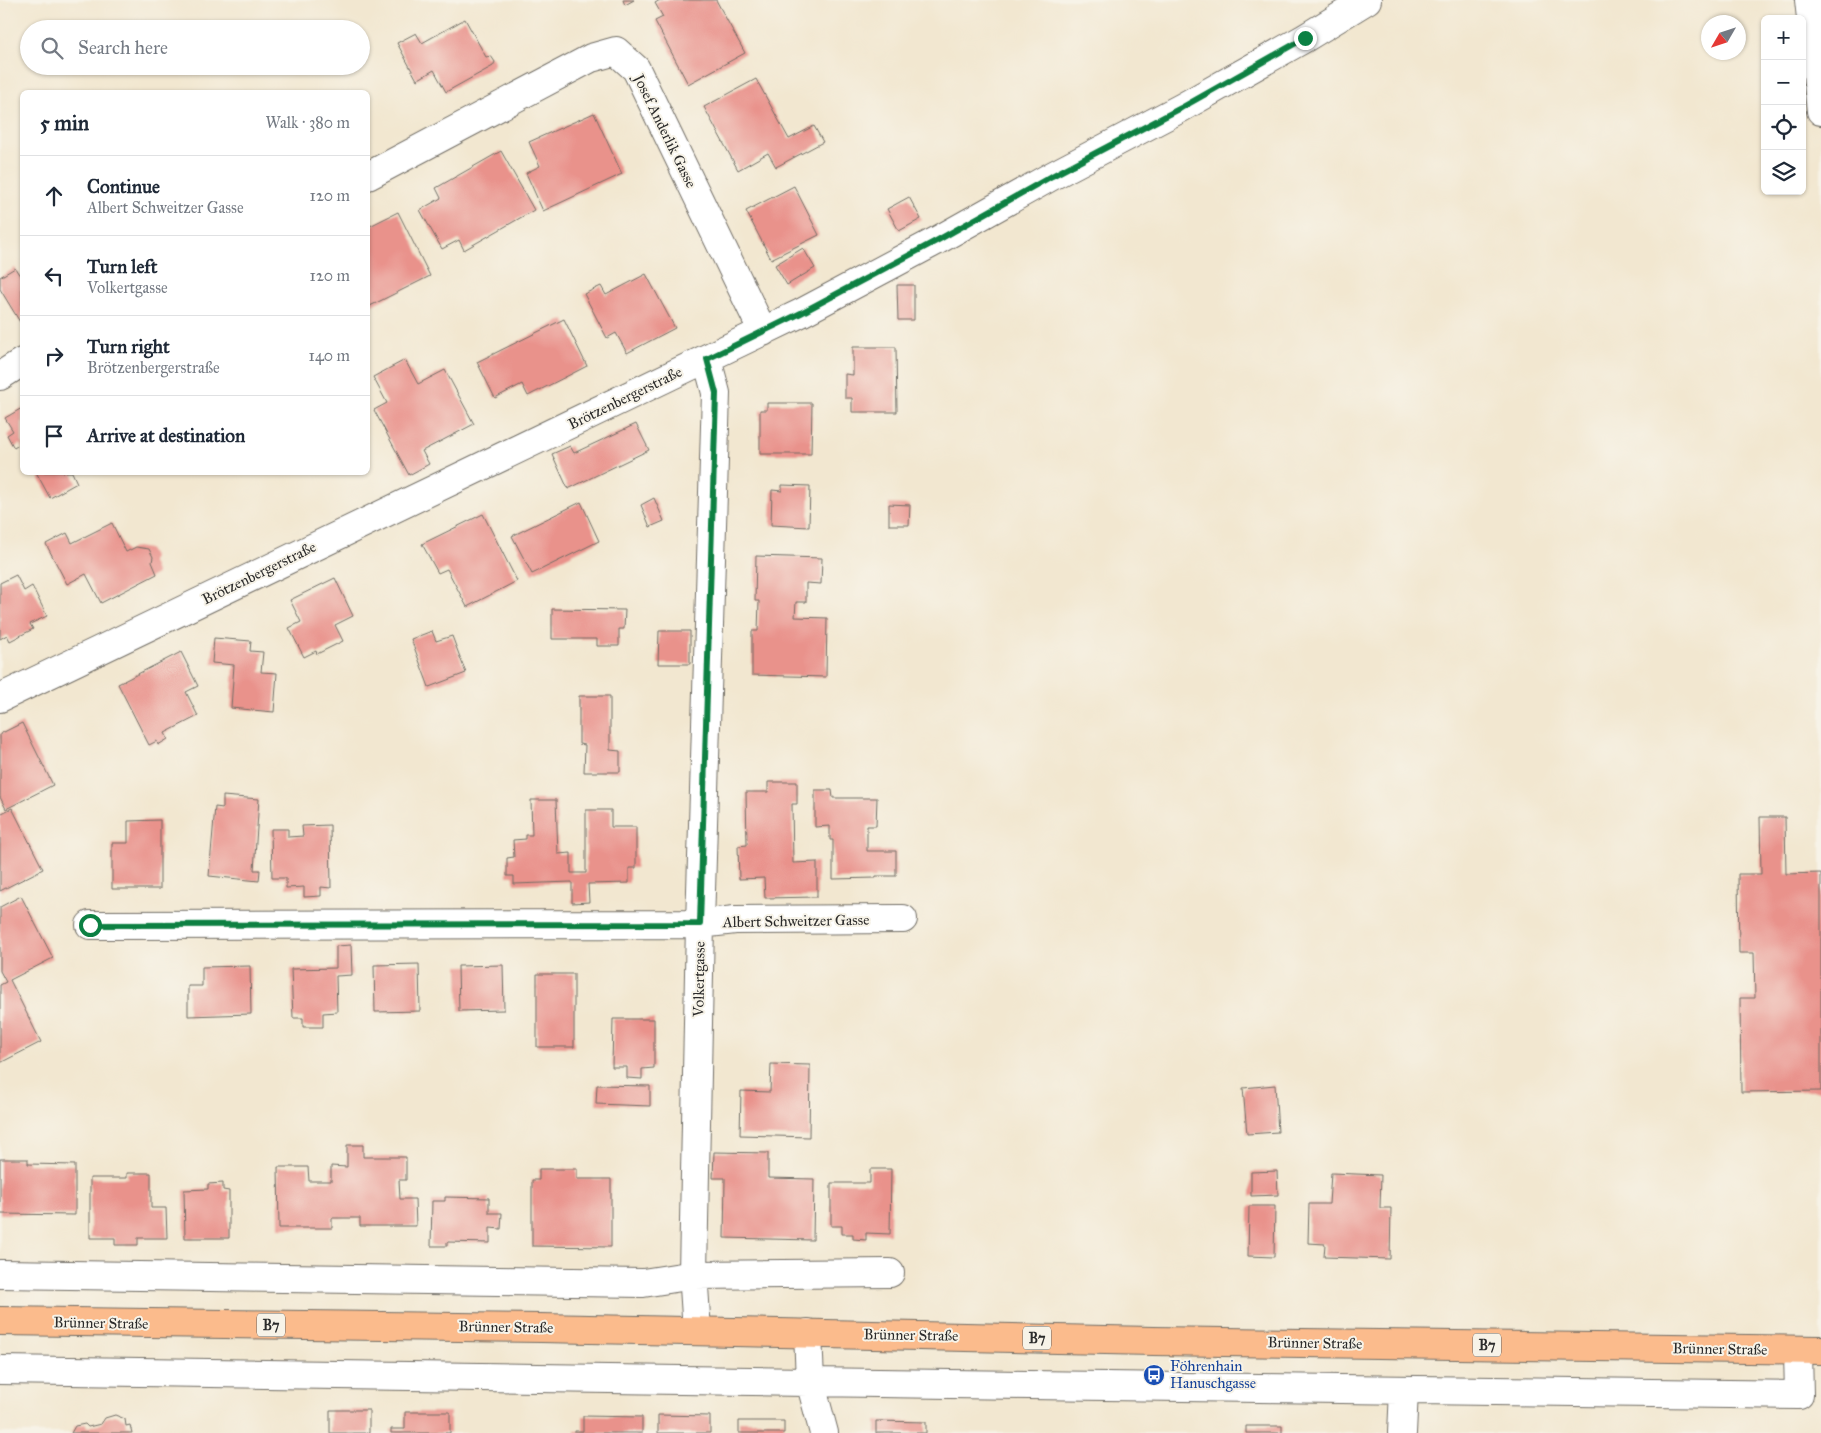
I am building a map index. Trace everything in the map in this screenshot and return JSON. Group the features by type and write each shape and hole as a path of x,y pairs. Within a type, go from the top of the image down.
{"main road":[{"name":"Brünner Straße","path":"0,1322 698,1331 1153,1341 1809,1351"}],"street":[{"name":"Brötzenbergerstraße","path":"0,698 763,332 938,240 1052,176 1181,108 1305,38 1367,0"},
{"path":"1809,0 1821,111"},
{"name":"Josef Anderlik Gasse","path":"370,175 591,58 616,51 636,69 763,332"},
{"name":"Volkertgasse","path":"698,1331 694,1275 700,924 716,393 707,359"},
{"path":"0,376 20,363"},
{"name":"Albert Schweitzer Gasse","path":"90,925 700,924 736,920 903,919"},
{"path":"0,1274 643,1283 694,1275 890,1273"},
{"path":"808,1333 810,1381 824,1433"},
{"path":"0,1370 1799,1395 1809,1351"},
{"path":"1402,1433 1404,1391"}],"building":[{"path":"623,0 634,0 625,5"},
{"path":"660,0 716,0 745,53 688,84 655,21 663,17 655,3"},
{"path":"465,19 486,57 491,56 495,62 493,66 446,92 434,70 417,80 397,43 416,33 422,43"},
{"path":"756,79 789,139 814,126 823,142 776,167 768,153 738,170 704,107"},
{"path":"594,113 622,174 543,211 526,173 540,166 529,142"},
{"path":"501,151 534,210 464,250 459,240 442,249 420,210 441,198 436,188"},
{"path":"794,186 819,235 771,259 746,211"},
{"path":"909,197 921,219 899,231 887,209"},
{"path":"398,212 430,276 370,306 370,226"},
{"path":"803,248 815,268 787,285 775,265"},
{"path":"15,268 20,276 20,322 0,289 0,277"},
{"path":"646,274 675,328 627,353 616,333 607,338 584,294 601,286 606,295"},
{"path":"897,285 914,285 914,320 898,320"},
{"path":"564,319 587,366 528,396 522,384 495,398 477,362"},
{"path":"853,347 896,347 897,412 852,412 852,398 845,398 845,374 853,375"},
{"path":"405,360 418,384 445,370 474,424 422,451 429,464 409,475 374,410 387,403 373,377"},
{"path":"767,403 812,403 811,454 760,454 760,410 767,410"},
{"path":"20,409 20,444 14,448 7,435 13,431 5,418"},
{"path":"636,424 649,450 568,489 552,454 570,446 574,453"},
{"path":"38,475 73,475 77,483 50,498"},
{"path":"782,485 810,486 809,527 771,525 772,490 782,491"},
{"path":"654,498 664,521 650,527 641,505"},
{"path":"581,502 599,541 532,574 512,536"},
{"path":"889,504 910,505 909,525 889,525"},
{"path":"483,514 517,581 467,607 447,569 438,573 422,544"},
{"path":"112,523 126,552 136,547 149,549 157,574 101,603 86,574 67,584 46,544 67,533 72,543"},
{"path":"756,556 822,558 821,584 806,583 806,602 796,602 795,617 827,618 826,677 752,675 752,631 758,631 759,601 755,601"},
{"path":"16,575 24,591 32,586 47,616 30,624 33,629 10,641 7,635 0,639 0,583"},
{"path":"335,578 353,616 335,625 343,641 317,654 316,651 304,657 289,628 301,622 290,600"},
{"path":"552,609 625,610 624,629 619,629 619,646 597,646 597,639 552,639"},
{"path":"432,631 436,641 452,636 466,673 429,687 411,639"},
{"path":"659,631 690,631 690,664 658,664"},
{"path":"214,638 251,641 250,651 263,652 261,672 277,673 274,712 231,708 234,665 212,663"},
{"path":"181,652 198,686 186,692 198,716 165,733 168,739 158,745 157,741 149,745 118,684"},
{"path":"579,696 610,696 610,750 620,751 620,772 584,772 585,745 579,744"},
{"path":"22,723 53,785 6,809 0,797 0,734"},
{"path":"768,782 797,782 797,804 792,804 793,863 817,862 817,897 765,898 764,878 739,879 738,846 747,845 746,792 768,792"},
{"path":"815,790 832,790 833,798 877,798 876,826 867,826 867,851 896,851 896,876 833,879 833,840 830,840 830,826 815,827"},
{"path":"223,796 259,799 254,870 260,870 259,881 209,876 215,807 223,808"},
{"path":"531,800 556,800 558,854 571,853 571,873 586,873 586,810 611,810 611,827 636,827 636,868 629,868 629,883 588,884 589,902 572,903 572,882 514,884 514,876 507,876 507,858 514,857 513,840 526,839 526,835 532,835"},
{"path":"12,808 43,869 0,891 0,814"},
{"path":"1760,817 1785,817 1786,874 1821,873 1821,1091 1741,1092 1740,998 1755,998 1754,953 1739,953 1738,874 1761,874"},
{"path":"160,820 160,889 112,889 112,843 128,843 128,821"},
{"path":"330,825 331,888 321,887 321,896 304,897 304,887 286,888 286,878 272,878 271,829 288,829 288,837 303,836 302,826"},
{"path":"21,896 53,958 10,980 41,1042 0,1063 0,985 6,982 0,971 0,907"},
{"path":"351,945 352,975 336,976 337,1012 323,1013 323,1027 303,1027 303,1018 293,1018 291,969 336,968 336,946"},
{"path":"419,964 420,1011 375,1012 374,965"},
{"path":"503,965 504,1010 459,1011 458,966"},
{"path":"250,966 251,1014 188,1016 188,986 202,986 202,967"},
{"path":"537,974 574,974 574,1047 537,1047"},
{"path":"613,1019 654,1019 654,1068 642,1069 642,1079 627,1078 627,1067 612,1067"},
{"path":"771,1064 810,1065 809,1137 740,1135 741,1091 770,1092"},
{"path":"597,1085 650,1086 650,1106 596,1104"},
{"path":"1275,1085 1278,1132 1247,1134 1243,1088"},
{"path":"347,1145 363,1145 363,1157 406,1157 406,1180 399,1180 400,1199 415,1199 416,1226 360,1226 360,1218 332,1218 332,1228 279,1228 278,1167 308,1167 309,1181 331,1181 331,1166 347,1167"},
{"path":"714,1152 768,1153 768,1178 814,1179 813,1240 724,1238 725,1178 713,1178"},
{"path":"0,1159 28,1159 28,1164 75,1165 75,1215 0,1214"},
{"path":"539,1169 577,1169 577,1179 611,1179 611,1247 532,1246 532,1180 539,1180"},
{"path":"870,1169 891,1169 890,1234 866,1233 866,1240 853,1239 853,1234 842,1234 842,1226 831,1226 831,1183 870,1183"},
{"path":"1277,1171 1278,1195 1251,1196 1251,1172"},
{"path":"127,1173 151,1173 151,1208 166,1208 167,1238 138,1238 138,1245 115,1245 115,1238 90,1238 90,1178 127,1178"},
{"path":"1331,1173 1381,1175 1380,1208 1391,1208 1390,1259 1324,1257 1325,1244 1308,1243 1309,1204 1329,1204"},
{"path":"223,1183 223,1190 229,1191 229,1238 185,1238 184,1190 208,1189 208,1184"},
{"path":"445,1197 489,1198 489,1213 502,1213 501,1229 490,1228 490,1243 447,1242 447,1246 431,1246 432,1201 445,1201"},
{"path":"1249,1206 1275,1206 1274,1257 1248,1256"},
{"path":"330,1410 369,1410 369,1433 330,1433"},
{"path":"405,1412 450,1412 450,1433 391,1433 391,1429 405,1429"},
{"path":"115,1415 125,1419 126,1426 130,1425 132,1433 71,1433 75,1426 85,1424 88,1427 101,1424 105,1418"},
{"path":"658,1415 710,1416 710,1433 658,1433"},
{"path":"583,1416 642,1417 642,1433 575,1433 575,1431 583,1431"},
{"path":"739,1421 784,1421 784,1433 739,1433"},
{"path":"876,1421 926,1422 926,1433 876,1433"},
{"path":"1246,1426 1282,1426 1282,1433 1246,1433"}],"place":[{"name":"Föhrenhain Hanuschgasse","path":"1154,1375"}],"route":[{"path":"90,925 700,924 716,393 707,359 801,313 938,240 1052,176 1181,108 1305,38"}]}
